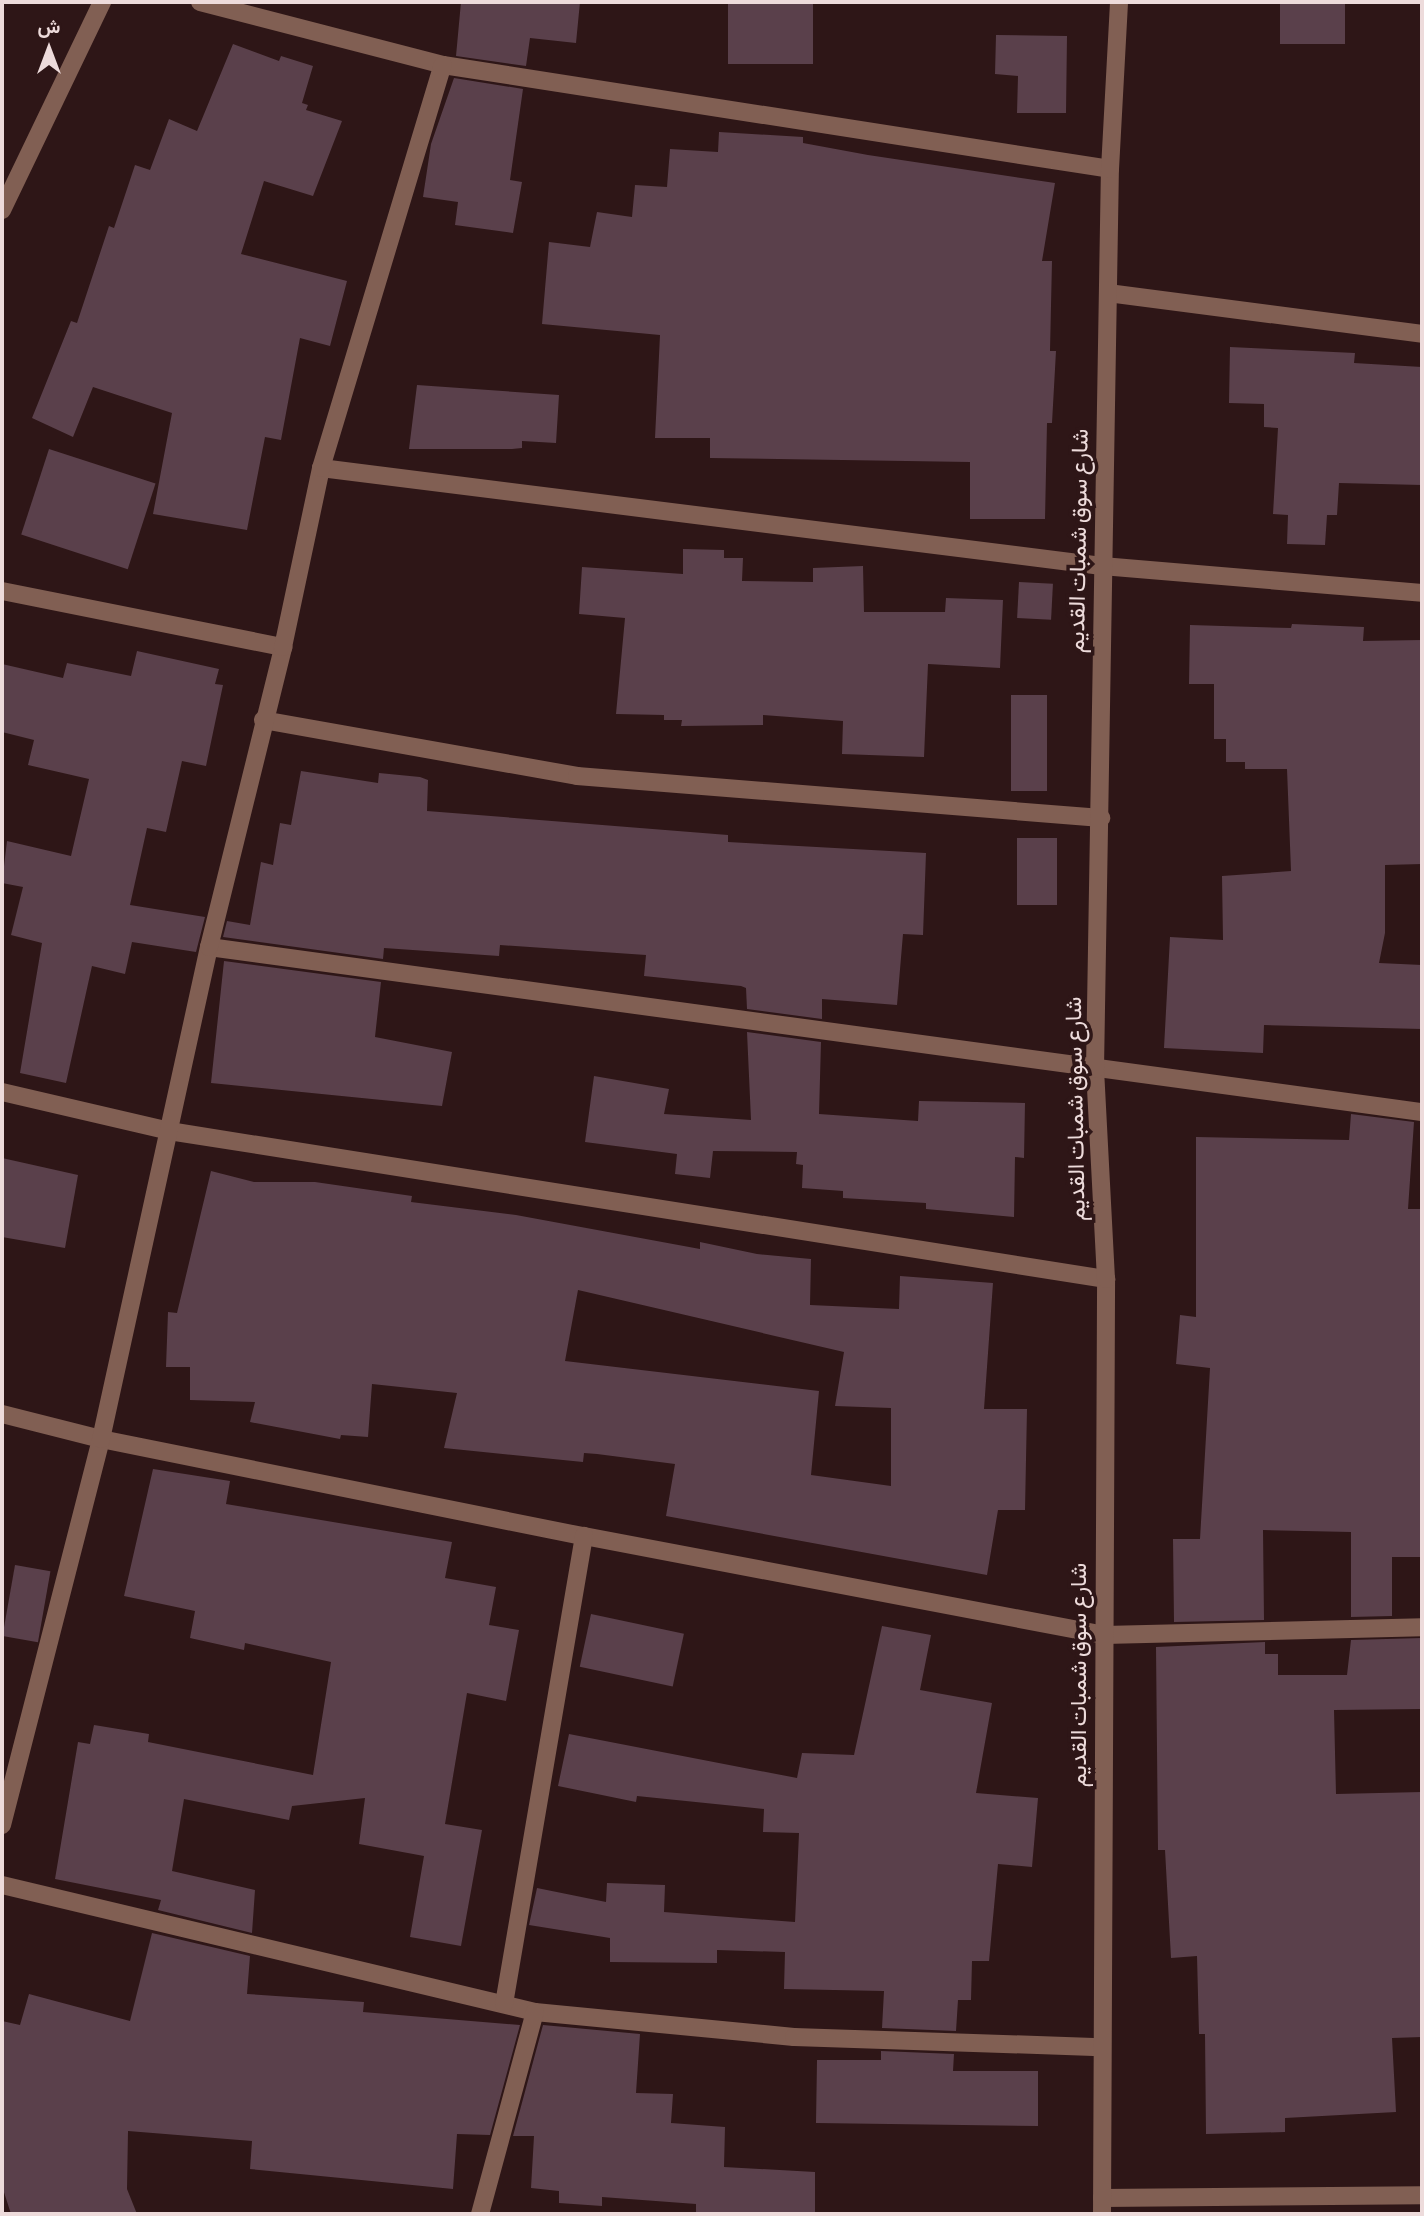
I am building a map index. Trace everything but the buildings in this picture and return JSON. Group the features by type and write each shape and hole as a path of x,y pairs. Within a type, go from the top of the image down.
{"street":[{"path":"2,210 102,2"},
{"path":"200,2 443,65 1110,169"},
{"name":"شارع سوق شمبات القديم","path":"1102,2206 1106,1279 1095,1069 1110,169 1119,2"},
{"path":"2,1825 101,1439 209,947 283,647 321,468 443,65"},
{"path":"1108,293 1422,334"},
{"path":"321,468 1102,566 1422,593"},
{"path":"2,591 283,647"},
{"path":"263,720 577,776 1101,818"},
{"path":"209,947 1422,1112"},
{"path":"2,1092 169,1131 1106,1279"},
{"path":"2,1414 101,1439 1104,1636 1422,1627"},
{"path":"504,2004 584,1536"},
{"path":"2,1885 535,2012 794,2037 1101,2047"},
{"path":"481,2214 535,2012"},
{"path":"1102,2206 1422,2195"}]}
